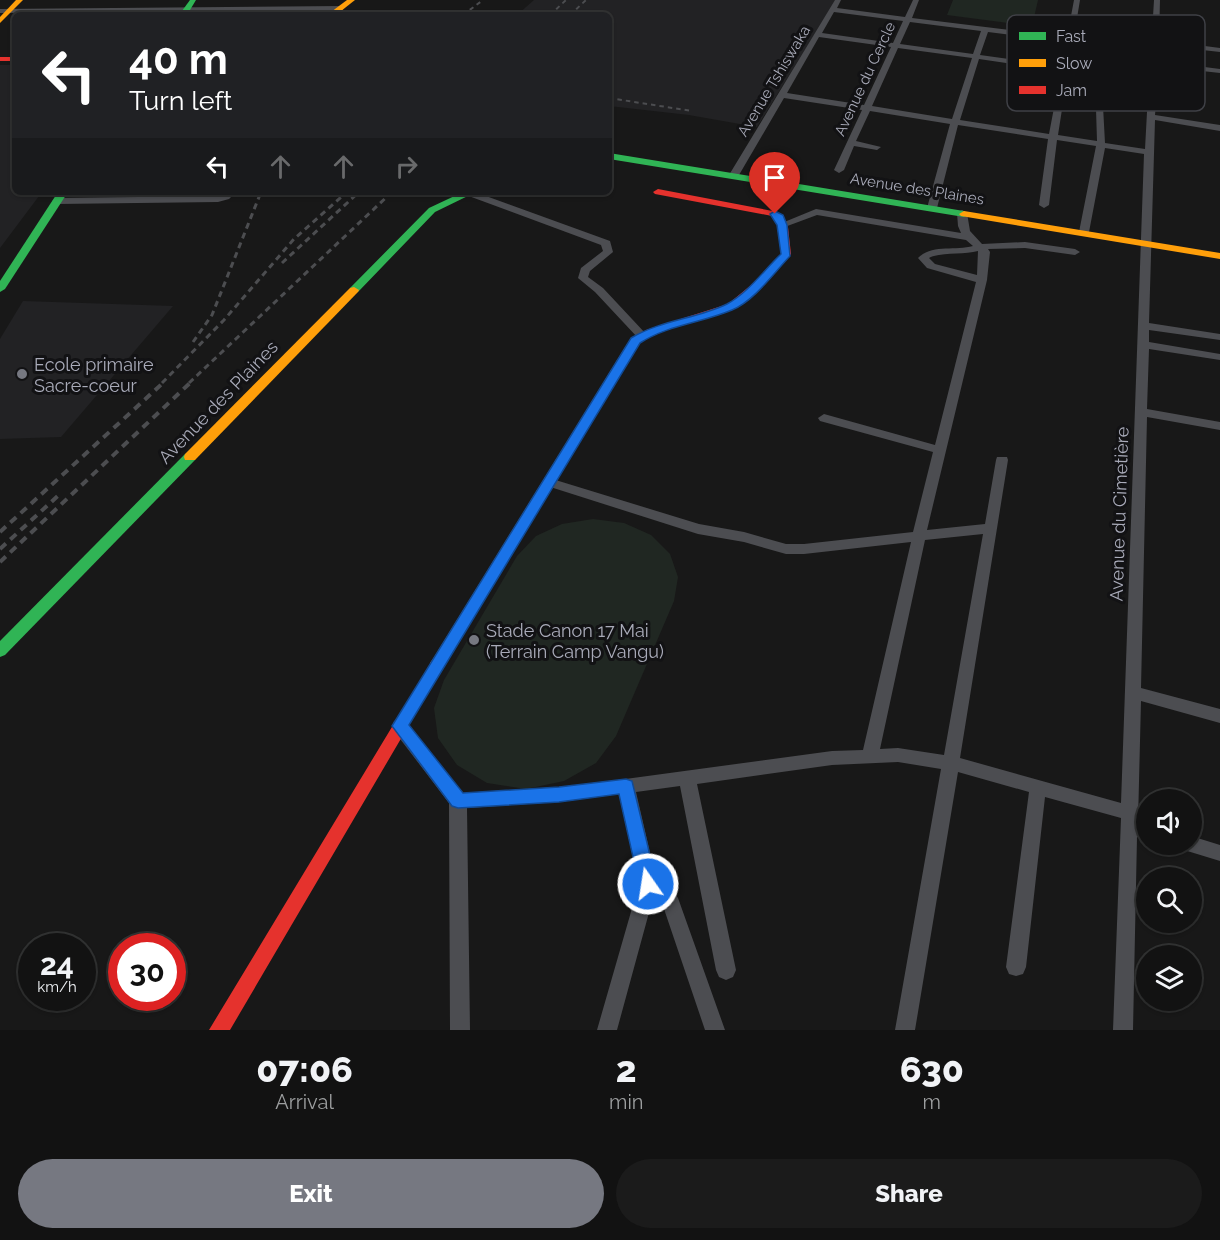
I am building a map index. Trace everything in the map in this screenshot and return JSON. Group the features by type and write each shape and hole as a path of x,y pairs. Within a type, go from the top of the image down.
{"street":[{"path":"3,14 20,0"},
{"name":"Avenue Tshiswaka","path":"734,175 838,0"},
{"name":"Avenue du Cercle","path":"838,170 916,0"},
{"path":"1074,15 1077,0"},
{"name":"Avenue du Cimetière","path":"1157,0 1157,15"},
{"path":"65,12 188,8 331,8"},
{"path":"832,10 1007,32"},
{"path":"932,208 955,121 985,29"},
{"path":"818,35 1007,60"},
{"path":"1205,47 1220,50"},
{"path":"1205,68 1220,70"},
{"path":"783,95 1149,152"},
{"path":"1044,205 1059,111"},
{"path":"1084,232 1101,144 1099,111"},
{"name":"Avenue du Cimetière","path":"1123,1030 1135,824 1133,692 1149,152 1152,111"},
{"path":"1152,117 1220,128"},
{"path":"850,143 877,147"},
{"name":"Avenue des Plaines","path":"612,156 1220,256"},
{"path":"219,1030 400,726 635,341 674,323 728,308 741,301 786,254 782,225 779,217 771,212 658,192"},
{"path":"0,289 60,196 218,199 228,195"},
{"name":"Avenue des Plaines","path":"0,651 432,210 444,202 462,195"},
{"path":"478,195 606,243 608,252 585,270 583,278 599,290 642,336"},
{"path":"782,225 816,212 967,237 986,255 870,755"},
{"path":"962,213 961,221 967,237"},
{"path":"982,280 931,266 923,258 928,253 938,251 960,252 980,247 1011,244 1075,252"},
{"path":"1144,326 1220,337"},
{"path":"1144,345 1220,357"},
{"path":"1142,412 1220,426"},
{"path":"824,418 940,450"},
{"path":"905,1030 1002,460"},
{"path":"549,482 698,529 744,537 786,549 991,528"},
{"path":"1133,692 1220,716"},
{"path":"400,726 458,801 460,1030"},
{"path":"458,801 559,795 870,755 898,755 952,764 1038,788 1135,824"},
{"path":"687,778 726,970"},
{"path":"607,1030 648,884 626,786"},
{"path":"1016,967 1038,788"},
{"path":"1202,848 1220,853"},
{"path":"648,884 668,898 671,904 715,1030"}],"shaded area":[{"path":"534,0 836,0 757,127 689,115 612,106 612,12 520,12"},
{"path":"953,0 1038,0 1035,15 1007,15 1007,23 947,15"},
{"path":"0,65 12,65 12,195 40,195 0,248"},
{"path":"23,301 173,306 61,437 0,439 0,339"},
{"path":"593,519 624,523 651,535 670,554 678,577 674,601 616,736 596,763 564,781 526,789 487,783 457,765 438,738 434,708 444,680 517,556 536,536 562,524"}],"railway":[{"path":"467,12 483,0"},
{"path":"553,12 566,0"},
{"path":"573,12 586,0"},
{"path":"612,98 692,111"},
{"path":"193,342 212,315 260,195"},
{"path":"162,383 224,320 294,239 344,195"},
{"path":"282,263 356,195"},
{"path":"189,383 389,195"},
{"path":"0,532 164,382"},
{"path":"0,562 191,382"},
{"path":"0,549 61,493"}],"traffic: fast":[{"path":"185,12 193,0"},
{"path":"612,156 964,214"},
{"path":"0,289 61,195"},
{"path":"354,290 432,210 464,195"},
{"path":"0,651 190,457"}],"traffic: slow":[{"path":"0,21 20,0"},
{"path":"335,12 352,0"},
{"path":"964,214 1220,256"},
{"path":"190,457 354,290"},
{"path":"438,663 635,341 650,332"}],"traffic: jam":[{"path":"0,59 12,59"},
{"path":"650,332 732,306 760,283 786,254 783,227 775,214 658,192"},
{"path":"219,1030 438,663"}],"place":[{"name":"Ecole primaire Sacre-coeur","path":"22,374"},
{"name":"Stade Canon 17 Mai (Terrain Camp Vangu)","path":"474,640"}],"route":[{"path":"648,884 626,786 559,795 458,801 400,726 635,341 650,332 728,308 741,301 786,254 782,225 775,214"}]}
